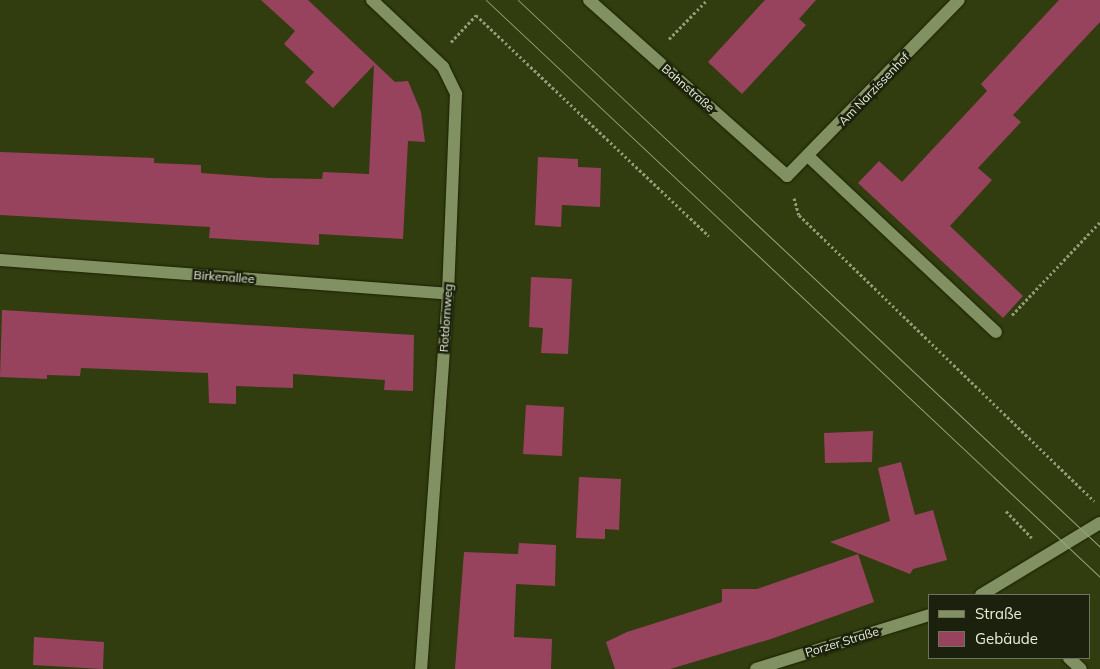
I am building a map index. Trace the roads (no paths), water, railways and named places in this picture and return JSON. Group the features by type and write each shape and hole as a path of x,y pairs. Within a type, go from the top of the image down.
{"street":[{"name":"Rotdornweg","path":"372,0 443,67 456,94 448,294 422,669"},
{"name":"Bahnstraße","path":"589,0 787,176"},
{"name":"Am Narzissenhof","path":"787,176 809,157 959,0"},
{"path":"809,157 996,332"},
{"name":"Birkenallee","path":"0,260 448,294"},
{"path":"997,592 1048,554 1100,523"},
{"name":"Porzer Straße","path":"756,669 928,615"},
{"path":"1070,659 1081,669"}],"tram line":[{"path":"486,0 1100,577"},
{"path":"518,0 1100,547"}]}
